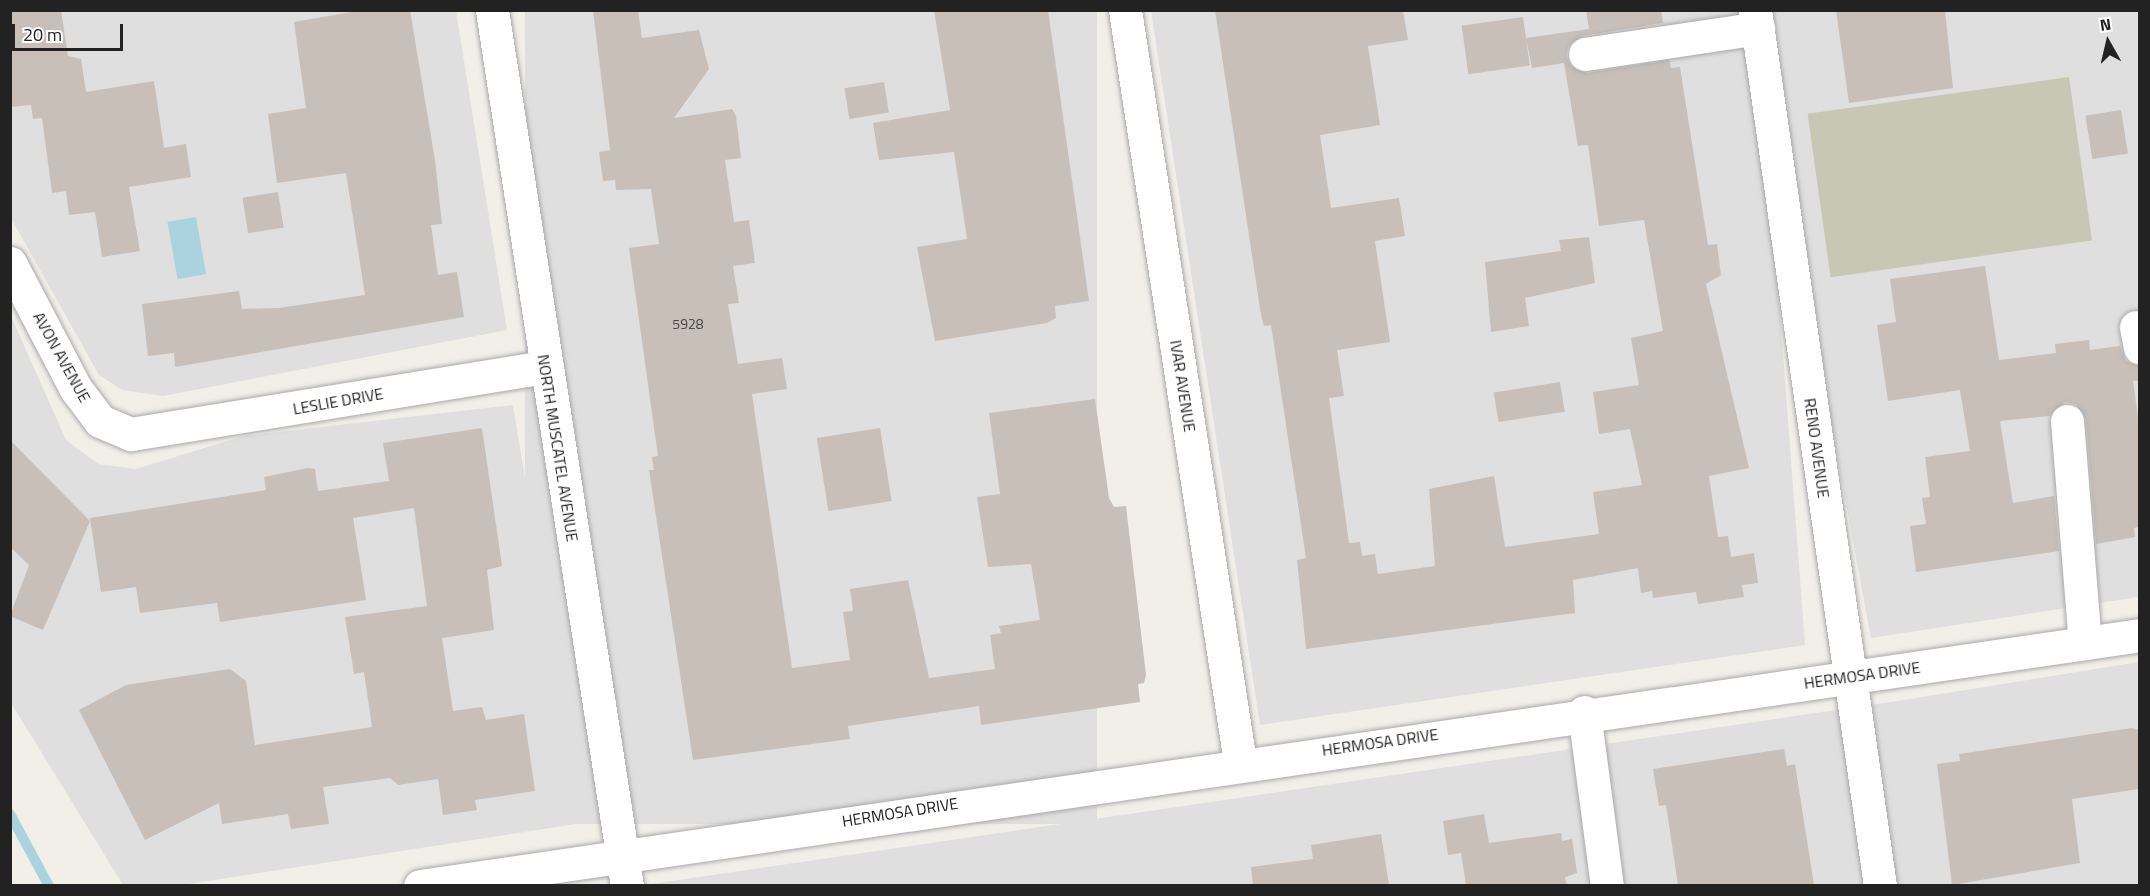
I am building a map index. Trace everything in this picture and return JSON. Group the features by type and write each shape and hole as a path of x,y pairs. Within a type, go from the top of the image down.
{"street":[{"name":"NORTH MUSCATEL AVENUE","path":"492,10 545,367 625,870"},
{"name":"IVAR AVENUE","path":"1125,10 1240,762"},
{"path":"1585,54 1757,19"},
{"name":"RENO AVENUE","path":"1757,19 1880,885"},
{"name":"AVON AVENUE","path":"10,262 76,389 100,421 130,434"},
{"name":"LESLIE DRIVE","path":"130,434 545,367"},
{"path":"2067,421 2085,643"},
{"name":"HERMOSA DRIVE","path":"420,885 625,870 1240,762 2139,635"},
{"path":"1584,712 1607,885"}],"shaded area":[{"path":"10,11 456,11 507,330 163,396 122,390 99,375 11,218"},
{"path":"525,11 1097,11 1097,824 525,824"},
{"path":"1151,11 2139,11 2139,597 1871,638 1759,36 1805,645 1260,725"},
{"path":"2069,77 2092,240 1831,277 1808,114"},
{"path":"11,316 66,440 98,464 136,469 243,436 513,405 582,823 182,885 123,885 11,703"},
{"path":"2139,662 2139,885 638,886 1891,702"}],"water":[{"path":"196,217 206,274 178,279 167,222"}],"building":[{"path":"10,10 61,10 68,56 81,59 86,92 154,81 164,148 186,144 191,177 129,187 140,251 102,257 95,212 69,215 66,191 52,193 42,118 33,119 31,105 10,107"},
{"path":"363,10 410,10 435,160 442,224 431,225 438,275 457,272 464,317 175,367 174,353 148,356 142,304 239,291 242,309 279,308 365,295 346,173 277,183 268,114 306,108 294,22"},
{"path":"593,10 638,10 642,38 699,30 709,69 674,118 732,109 736,116 741,158 725,160 734,222 749,220 755,263 733,266 739,303 728,304 738,364 782,358 787,389 752,394 792,668 850,660 843,612 853,611 850,589 908,580 929,678 995,669 990,635 1001,633 999,626 1040,620 1031,564 988,567 977,497 1000,494 989,413 1095,399 1109,498 1114,507 1126,506 1146,675 1144,683 1138,684 1140,702 981,725 979,706 848,726 850,739 693,760 649,470 654,470 652,457 658,456 629,248 659,244 651,189 616,190 615,180 603,181 599,152 610,150"},
{"path":"934,10 1048,10 1089,301 1055,306 1056,318 1047,323 935,341 917,247 967,239 954,152 879,160 873,123 950,110"},
{"path":"1215,10 1403,10 1408,40 1368,46 1380,125 1320,135 1331,208 1399,198 1405,236 1375,241 1390,342 1337,350 1344,396 1329,398 1349,543 1360,542 1362,556 1375,554 1378,574 1435,566 1429,489 1494,476 1505,547 1599,534 1593,492 1642,485 1630,429 1599,434 1593,392 1639,385 1631,338 1663,331 1644,220 1599,226 1588,145 1578,146 1564,63 1532,68 1526,38 1589,29 1586,10 1661,10 1663,23 1582,36 1568,47 1566,56 1571,66 1587,73 1669,60 1671,68 1680,67 1708,245 1717,244 1721,275 1706,284 1749,468 1709,476 1718,537 1728,536 1731,557 1754,553 1758,583 1742,585 1744,597 1698,604 1696,592 1653,598 1652,591 1641,593 1638,568 1573,580 1575,613 1306,649 1297,560 1306,558 1271,325 1264,326 1261,315"},
{"path":"1836,10 1945,10 1953,88 1849,103"},
{"path":"1523,17 1530,66 1468,74 1462,26"},
{"path":"884,82 889,113 849,119 844,88"},
{"path":"2121,110 2128,153 2092,159 2085,116"},
{"path":"278,192 284,228 248,233 242,198"},
{"path":"1589,237 1595,283 1525,298 1529,326 1491,332 1485,262 1561,251 1559,240"},
{"path":"1985,266 1999,360 2056,353 2055,344 2089,340 2090,350 2120,346 2126,361 2139,366 2139,381 2133,381 2139,425 2139,527 2134,528 2135,537 2096,544 2086,419 2076,404 2065,402 2049,416 2000,421 2013,503 2054,496 2059,551 1916,572 1910,526 1926,524 1922,498 1930,497 1925,457 1970,451 1960,390 1888,401 1877,325 1896,322 1890,279"},
{"path":"1560,382 1565,412 1499,422 1494,392"},
{"path":"482,428 502,566 487,570 494,630 442,638 453,711 482,707 486,720 524,714 535,791 475,800 477,810 443,815 438,779 398,785 390,778 323,787 329,824 291,829 288,814 222,824 219,803 145,840 79,710 126,685 230,669 246,681 255,745 372,727 364,672 354,674 345,617 427,606 414,508 353,518 366,600 220,622 217,603 140,613 136,587 101,592 90,518 266,490 264,477 308,468 315,469 318,491 389,481 383,443"},
{"path":"880,428 892,501 828,511 817,438"},
{"path":"10,440 90,521 43,630 10,616 29,565 10,547"},
{"path":"2132,728 2139,730 2139,789 2072,799 2080,863 1952,885 1937,764 1960,761 1959,754"},
{"path":"1784,749 1787,766 1795,764 1814,885 1678,885 1666,805 1659,806 1653,769"},
{"path":"1484,814 1489,843 1561,833 1562,841 1572,839 1577,873 1565,877 1567,885 1466,885 1461,853 1448,855 1443,821"},
{"path":"1381,834 1389,885 1253,885 1251,867 1313,859 1311,845"}],"waterway":[{"path":"10,814 49,886"}]}
